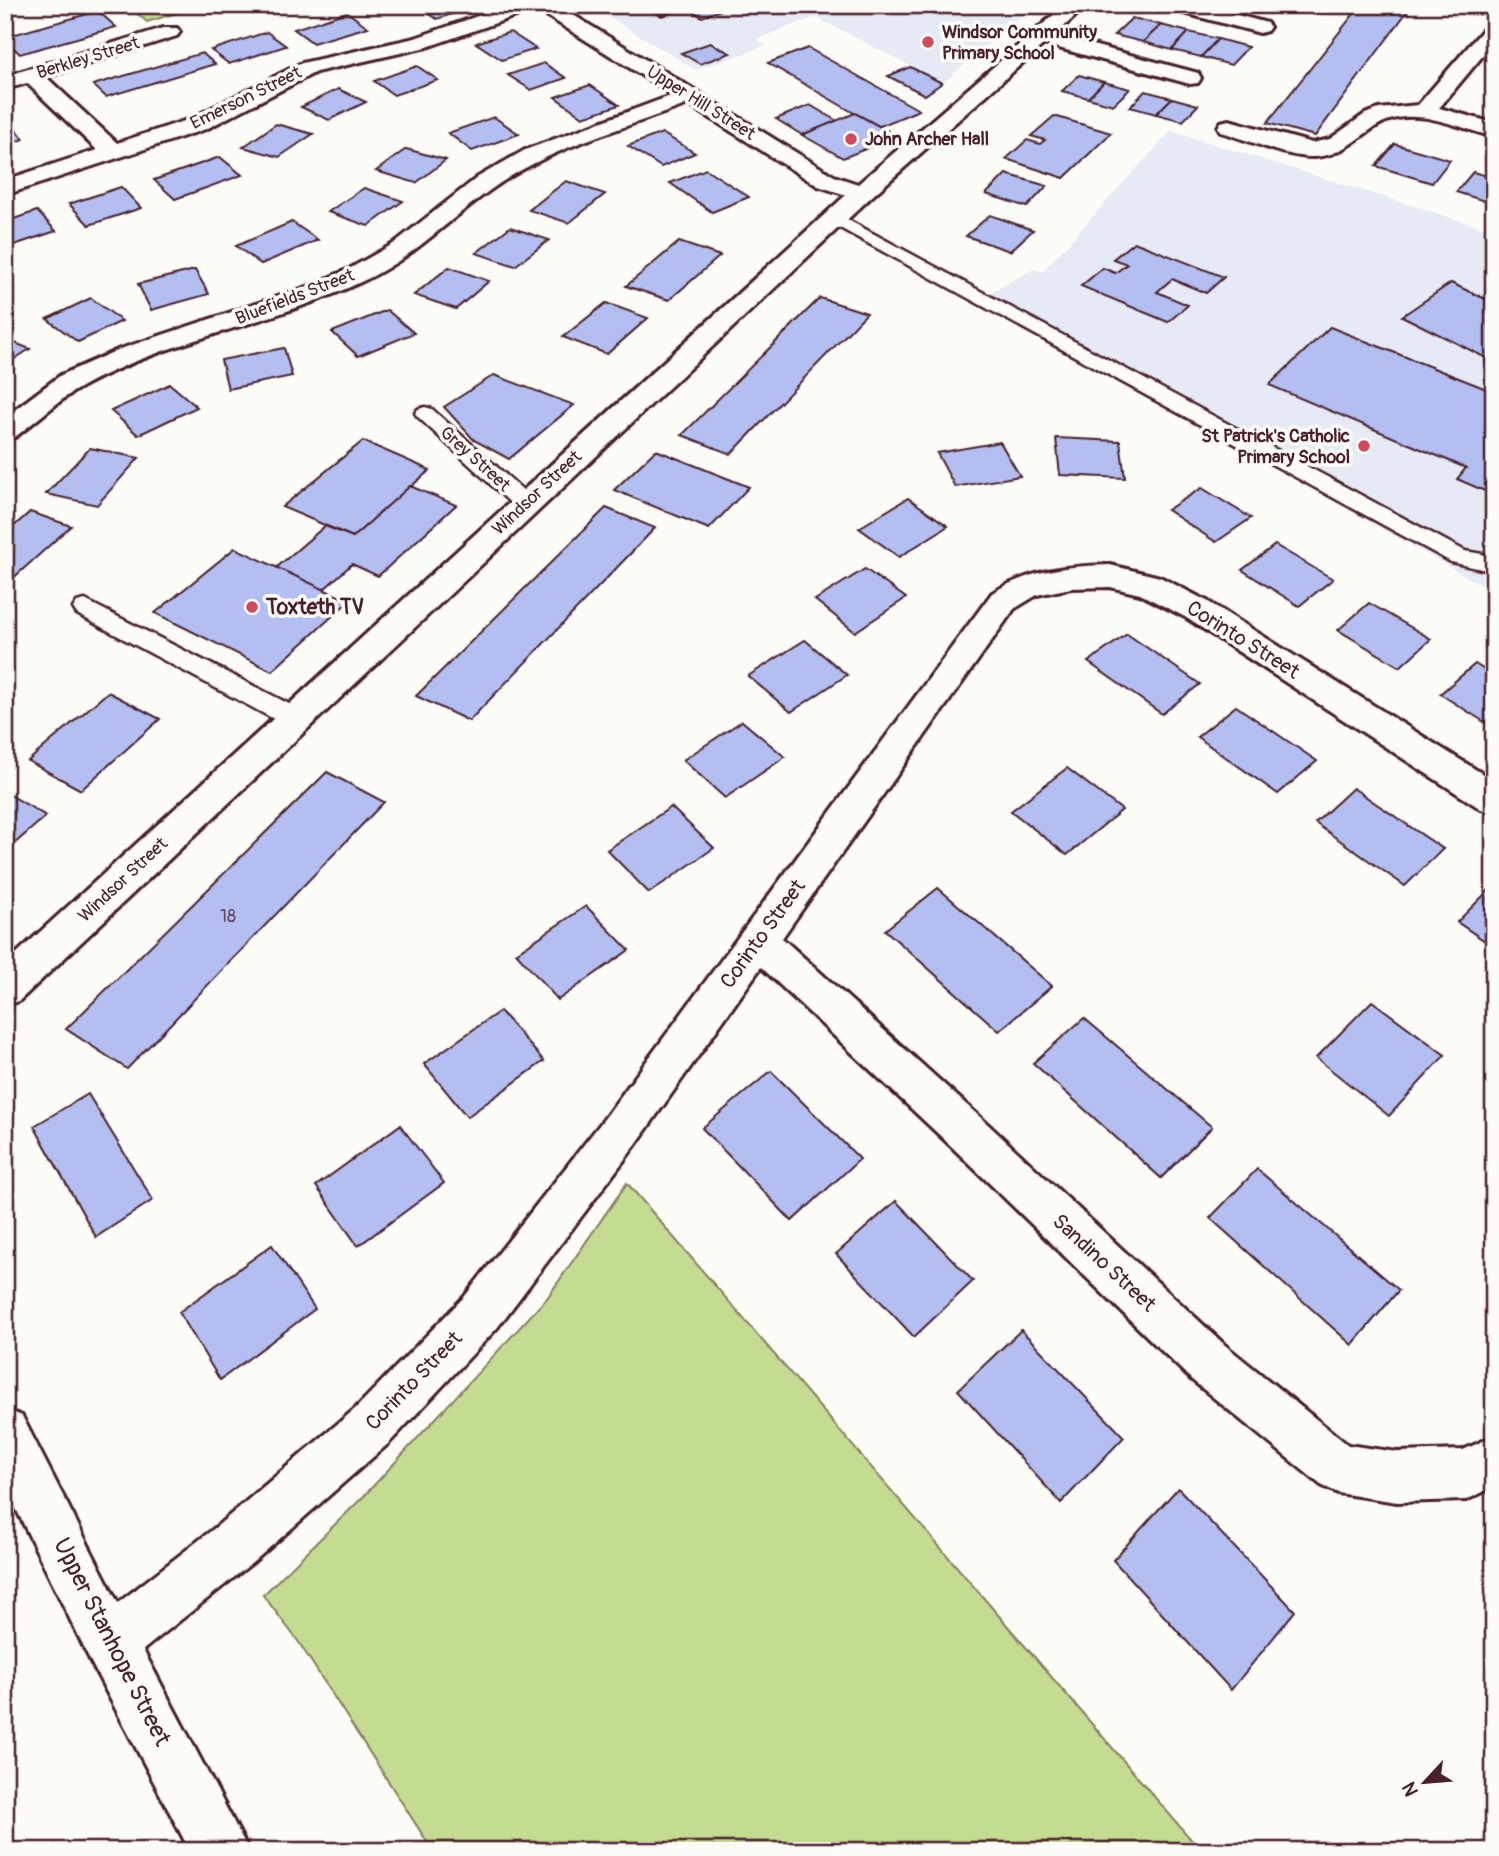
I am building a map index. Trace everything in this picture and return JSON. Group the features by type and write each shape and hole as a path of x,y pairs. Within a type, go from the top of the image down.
{"street":[{"name":"Emerson Street","path":"5,188 198,124 309,67 420,43 529,5"},
{"name":"Upper Hill Street","path":"543,5 826,181 862,193"},
{"name":"Windsor Street","path":"5,989 862,193 1077,5"},
{"path":"1176,5 1261,27"},
{"path":"1423,113 1494,29"},
{"name":"Berkley Street","path":"5,83 170,32"},
{"path":"1041,37 1190,78"},
{"path":"31,75 113,152"},
{"name":"Bluefields Street","path":"5,431 71,381 130,355 319,291 358,274 402,249 486,181 533,155 690,96"},
{"path":"1229,127 1311,150 1340,145 1375,118 1401,111 1436,113 1494,130"},
{"name":"Corinto Street","path":"110,1643 234,1545 372,1426 481,1312 619,1133 1003,601 1028,586 1071,577 1110,576 1149,585 1196,610 1494,799"},
{"name":"Sandino Street","path":"759,941 965,1131 1209,1363 1338,1468 1397,1477 1466,1475 1494,1461"},
{"name":"Upper Stanhope Street","path":"5,1433 110,1643 221,1851"}],"lane":[{"path":"835,218 1460,557 1494,564"},
{"name":"Grey Street","path":"425,413 525,504"},
{"path":"85,608 296,719"}],"shaded area":[{"name":"Windsor Community Primary School","path":"589,5 1034,5 943,83 816,17 756,39 766,46 696,70"},
{"name":"St Patrick's Catholic Primary School","path":"1171,131 1494,231 1494,592 976,300 1034,269 1042,272"}],"green space":[{"path":"127,5 203,5 147,22"},
{"path":"627,1183 1201,1851 433,1851 298,1641 263,1595 364,1496 547,1298"}],"building":[{"path":"466,5 471,8 437,19 417,6"},
{"path":"643,5 683,5 687,8 662,16"},
{"path":"683,5 735,5 702,17"},
{"path":"736,5 769,5 749,12"},
{"path":"1361,5 1412,5 1315,136 1267,123"},
{"path":"98,11 116,27 20,54 5,40 5,37"},
{"path":"347,12 368,27 313,43 294,29"},
{"path":"1132,18 1161,25 1143,42 1114,35"},
{"path":"1161,25 1189,32 1172,50 1143,42"},
{"path":"267,32 286,46 229,64 211,50"},
{"path":"510,32 536,49 502,60 476,43"},
{"path":"1189,32 1218,39 1201,57 1172,50"},
{"path":"1218,39 1248,47 1231,65 1201,57"},
{"path":"710,43 730,53 700,64 681,53"},
{"path":"808,48 919,110 878,127 768,63"},
{"path":"202,53 215,64 106,97 93,85"},
{"path":"544,63 566,78 531,90 508,75"},
{"path":"417,66 438,80 394,95 374,81"},
{"path":"910,67 942,83 925,95 888,76"},
{"path":"1079,75 1104,82 1088,98 1062,91"},
{"path":"1104,82 1130,89 1113,105 1088,98"},
{"path":"590,85 619,105 583,117 555,97"},
{"path":"338,89 366,102 329,120 301,107"},
{"path":"1145,91 1172,98 1156,114 1130,107"},
{"path":"1172,98 1198,105 1183,121 1156,114"},
{"path":"810,105 837,121 802,135 776,119"},
{"path":"855,113 888,131 869,139 878,144 843,158 802,135"},
{"path":"1054,116 1111,133 1064,178 1006,159 1027,140 1040,144 1045,140 1031,136"},
{"path":"494,117 519,134 472,151 448,133"},
{"path":"6,120 24,139 5,145"},
{"path":"276,124 313,134 279,157 243,147"},
{"path":"662,133 695,153 661,167 628,146"},
{"path":"1395,144 1450,160 1432,183 1376,166"},
{"path":"406,149 446,160 416,183 376,171"},
{"path":"220,157 242,175 175,199 154,180"},
{"path":"706,169 749,197 712,212 670,183"},
{"path":"1473,172 1494,178 1494,204 1456,192"},
{"path":"1006,174 1047,186 1027,207 986,194"},
{"path":"566,181 605,194 569,223 529,210"},
{"path":"121,187 141,208 89,225 69,204"},
{"path":"364,188 403,201 368,226 328,212"},
{"path":"37,211 56,231 5,248 5,222"},
{"path":"990,215 1033,230 1010,251 966,236"},
{"path":"292,222 318,240 261,264 236,246"},
{"path":"510,227 549,240 515,266 476,253"},
{"path":"679,242 720,256 669,300 626,286"},
{"path":"1134,242 1224,277 1206,293 1172,279 1157,292 1188,305 1168,322 1081,286 1103,268 1115,273 1127,264 1113,259"},
{"path":"449,267 489,281 456,309 414,295"},
{"path":"195,270 209,294 151,310 138,284"},
{"path":"1451,283 1494,303 1494,362 1402,316"},
{"path":"91,298 122,321 78,342 47,319"},
{"path":"820,298 867,313 731,454 682,435"},
{"path":"606,303 648,318 607,354 563,337"},
{"path":"387,310 414,333 358,356 332,332"},
{"path":"1330,327 1494,392 1494,495 1457,479 1466,468 1269,385"},
{"path":"5,339 30,349 5,365"},
{"path":"284,348 292,376 228,389 221,360"},
{"path":"494,375 574,405 509,459 474,440 444,407"},
{"path":"170,384 197,407 138,435 111,411"},
{"path":"1056,438 1120,441 1125,478 1060,475"},
{"name":"Toxteth TV","path":"363,441 430,470 353,537 282,507"},
{"path":"1000,442 1020,476 955,487 937,453"},
{"path":"90,448 139,458 97,505 46,494"},
{"path":"656,450 749,487 709,529 614,490"},
{"name":"Toxteth TV","path":"410,486 456,505 378,576 352,564 323,590 276,568 325,526 353,537"},
{"path":"1202,488 1251,518 1216,542 1167,510"},
{"path":"908,498 948,526 899,557 859,528"},
{"path":"606,508 655,528 469,721 416,696"},
{"path":"30,512 71,526 10,581 5,579 5,534"},
{"path":"1275,545 1333,579 1299,606 1242,570"},
{"name":"Toxteth TV","path":"235,548 349,601 272,671 155,613"},
{"path":"865,569 906,598 855,632 815,600"},
{"path":"1369,603 1431,639 1400,667 1338,630"},
{"path":"1127,634 1200,684 1162,714 1088,662"},
{"path":"805,640 847,675 791,712 748,676"},
{"path":"1475,664 1494,676 1494,728 1440,694"},
{"path":"108,692 160,719 81,790 28,761"},
{"path":"1236,706 1317,761 1278,794 1197,737"},
{"path":"742,721 785,757 725,798 683,760"},
{"path":"1067,768 1122,810 1067,855 1011,811"},
{"path":"327,772 384,802 127,1069 66,1029"},
{"path":"1353,788 1443,849 1405,886 1315,823"},
{"path":"5,792 46,816 5,852"},
{"path":"671,807 714,848 649,893 607,850"},
{"path":"1494,885 1494,947 1457,922"},
{"path":"938,888 1052,986 999,1031 885,930"},
{"path":"586,906 629,950 558,1000 516,953"},
{"path":"1372,1001 1445,1055 1389,1116 1316,1058"},
{"path":"500,1011 544,1061 467,1117 424,1064"},
{"path":"1084,1018 1212,1127 1161,1178 1033,1063"},
{"path":"771,1071 860,1159 792,1221 702,1128"},
{"path":"88,1094 153,1200 96,1237 34,1126"},
{"path":"400,1125 444,1183 358,1246 316,1186"},
{"path":"1257,1169 1399,1290 1352,1345 1210,1218"},
{"path":"896,1201 973,1281 914,1337 836,1254"},
{"path":"272,1245 315,1309 220,1380 179,1312"},
{"path":"1021,1330 1124,1437 1061,1503 958,1390"},
{"path":"1178,1488 1295,1611 1231,1690 1113,1560"}],"place":[{"name":"Windsor Community Primary School","path":"928,42"},
{"name":"John Archer Hall","path":"851,139"},
{"name":"St Patrick's Catholic Primary School","path":"1364,446"},
{"name":"Toxteth TV","path":"252,607"}]}
